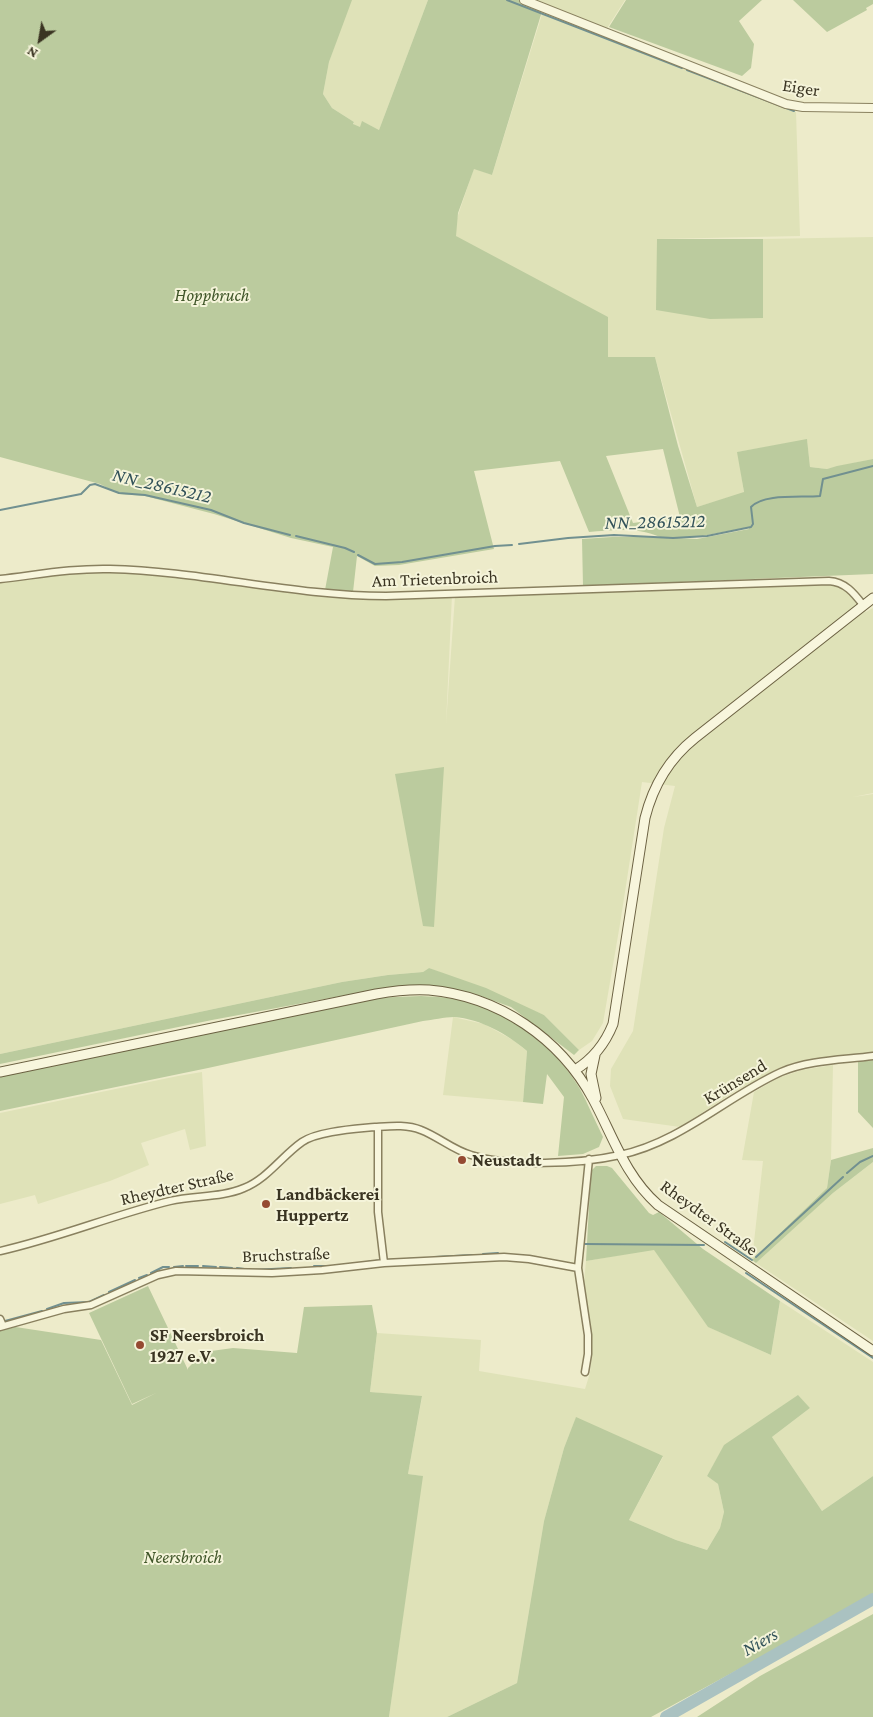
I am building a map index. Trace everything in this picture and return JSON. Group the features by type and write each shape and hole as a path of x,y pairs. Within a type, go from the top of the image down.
{"main road":[{"path":"574,1070 595,1054 608,1034 614,1018 644,825 653,794 663,774 681,751 695,738 873,598"},
{"path":"0,1072 365,996 418,990 467,997 521,1021 543,1038 574,1070 588,1090 620,1155"},
{"path":"595,1054 592,1077 600,1113"},
{"name":"Rheydter Straße","path":"620,1155 637,1183 661,1207 873,1351"}],"street":[{"name":"Eiger","path":"524,0 786,104 802,107 873,108"},
{"name":"Am Trietenbroich","path":"0,579 90,569 124,569 166,572 342,595 374,596 830,581 840,583 850,589 863,605"},
{"name":"Krünsend","path":"620,1155 680,1132 767,1079 787,1070 813,1063 873,1056"},
{"name":"Rheydter Straße","path":"0,1251 41,1241 171,1201 237,1191 258,1180 307,1139 334,1133 378,1127 416,1128 457,1150 489,1160 521,1162 590,1159 620,1155"},
{"path":"378,1127 378,1205 384,1263"},
{"path":"585,1372 588,1354 588,1335 578,1268 590,1159"},
{"name":"Bruchstraße","path":"0,1319 1,1327 64,1309 91,1305 158,1275 171,1272 199,1270 272,1273 384,1263 511,1257 578,1268"}],"green space":[{"name":"Hoppbruch","path":"0,0 352,0 329,62 323,94 332,108 354,122 353,124 360,127 362,121 379,130 428,0 522,0 543,8 492,175 474,169 458,213 456,236 608,317 608,357 655,357 678,446 697,507 744,492 737,452 807,439 810,467 827,469 873,459 873,574 583,586 582,539 660,537 634,530 589,532 560,461 474,471 494,549 399,565 375,566 357,556 353,592 325,590 333,547 291,538 214,514 145,496 119,494 100,484 0,457","holes":["663,449 680,517 633,523 606,456","749,527 749,529 697,539 677,538 697,537"]},
{"path":"350,0 428,0 379,130 363,122 352,157 341,175 354,122 332,108 323,94 329,62"},
{"path":"523,0 625,0 604,33 796,112 800,236 657,239 763,318 763,239 873,237 873,459 827,469 810,467 807,440 738,452 744,493 697,507 655,357 608,357 452,233 474,168 492,175 544,8"},
{"path":"626,0 762,0 739,21 754,44 751,68 742,76 609,27"},
{"path":"793,0 873,0 873,4 866,8 867,10 827,32"},
{"path":"657,239 763,239 763,318 710,319 656,310"},
{"path":"95,571 169,574 296,591 452,595 446,724 455,596 818,583 838,584 854,595 866,612 873,608 873,793 853,797 873,794 873,1053 784,1066 737,1090 680,1127 623,1119 610,1086 611,1069 633,1031 664,828 675,786 642,782 603,1023 592,1041 579,1050 544,1015 429,968 423,972 342,982 0,1054 0,581"},
{"path":"444,767 434,927 423,926 395,774"},
{"path":"429,968 486,988 544,1015 579,1050 574,1055 511,1007 472,993 416,985 341,996 212,1020 0,1064 0,1054 342,982 423,972"},
{"path":"444,997 474,1003 510,1021 550,1051 571,1075 580,1089 603,1137 599,1147 583,1154 558,1156 564,1097 547,1074 543,1104 523,1102 527,1051 493,1028 464,1018 454,1017 423,1021 0,1111 0,1077 372,998"},
{"path":"453,1017 484,1024 513,1040 527,1051 523,1102 443,1095"},
{"path":"873,1060 873,1128 858,1112 858,1062"},
{"path":"833,1065 831,1160 827,1188 752,1260 763,1161 742,1160 754,1092 778,1078 802,1070"},
{"path":"202,1072 206,1146 190,1150 185,1129 141,1143 149,1165 110,1181 38,1204 35,1195 0,1204 0,1113"},
{"path":"873,1148 873,1162 833,1193 756,1263 752,1260 827,1188 831,1160"},
{"path":"873,1162 873,1341 756,1263 833,1193"},
{"path":"596,1166 612,1168 649,1213 653,1215 659,1212 703,1249 780,1301 771,1355 708,1327 654,1250 586,1261 591,1171"},
{"path":"654,1249 709,1327 771,1355 780,1301 873,1362 873,1476 822,1511 772,1437 810,1408 798,1396 724,1446 707,1476 718,1484 724,1512 720,1528 707,1550 676,1540 629,1520 663,1457 576,1418 564,1448 544,1521 517,1683 447,1717 389,1717 422,1476 408,1474 422,1397 370,1392 377,1333 481,1340 479,1371 585,1389 590,1373 592,1355 584,1283 586,1261"},
{"name":"Neersbroich","path":"148,1286 188,1370 204,1352 233,1348 297,1353 304,1307 372,1305 377,1333 370,1392 422,1396 408,1474 423,1476 389,1717 0,1717 0,1329 9,1326 101,1340 132,1405 156,1393 132,1404 89,1313"},
{"path":"798,1395 810,1408 772,1437 822,1511 873,1476 873,1596 651,1717 447,1717 517,1683 544,1521 564,1448 576,1417 663,1456 629,1520 676,1540 707,1550 720,1528 724,1512 718,1484 707,1476 724,1445"},
{"path":"873,1614 873,1717 697,1717 760,1676"}],"waterway":[{"path":"507,0 682,68"},
{"path":"687,70 794,111"},
{"name":"NN_28615212","path":"519,544 614,535 673,538 707,536 751,527 753,524 751,507 757,503 774,498 820,496 823,479 873,466"},
{"name":"NN_28615212","path":"0,510 81,494 90,485 95,484 119,493 145,495 211,510 244,523 290,535"},
{"name":"NN_28615212","path":"296,536 354,552"},
{"name":"NN_28615212","path":"358,555 375,564 402,562 495,546 512,545"},
{"path":"847,1173 860,1162 873,1156"},
{"path":"756,1257 843,1177"},
{"path":"725,1242 752,1260"},
{"path":"585,1244 704,1245"},
{"path":"483,1254 498,1253"},
{"path":"435,1257 472,1255"},
{"path":"388,1260 425,1258"},
{"path":"367,1262 382,1260"},
{"path":"174,1267 183,1266"},
{"path":"186,1266 198,1266"},
{"path":"203,1266 216,1267"},
{"path":"314,1266 331,1266"},
{"path":"151,1273 163,1267 169,1267"},
{"path":"220,1267 232,1268"},
{"path":"237,1268 252,1270 291,1268"},
{"path":"746,1273 873,1358"},
{"path":"139,1278 147,1275"},
{"path":"109,1292 135,1280"},
{"path":"47,1309 64,1303 89,1302 104,1295"},
{"path":"5,1321 42,1311"},
{"name":"Niers","path":"666,1717 873,1599"}],"place":[{"name":"Neustadt","path":"462,1160"},
{"name":"Landbäckerei Huppertz","path":"266,1204"},
{"name":"SF Neersbroich 1927 e.V.","path":"140,1345"}]}
